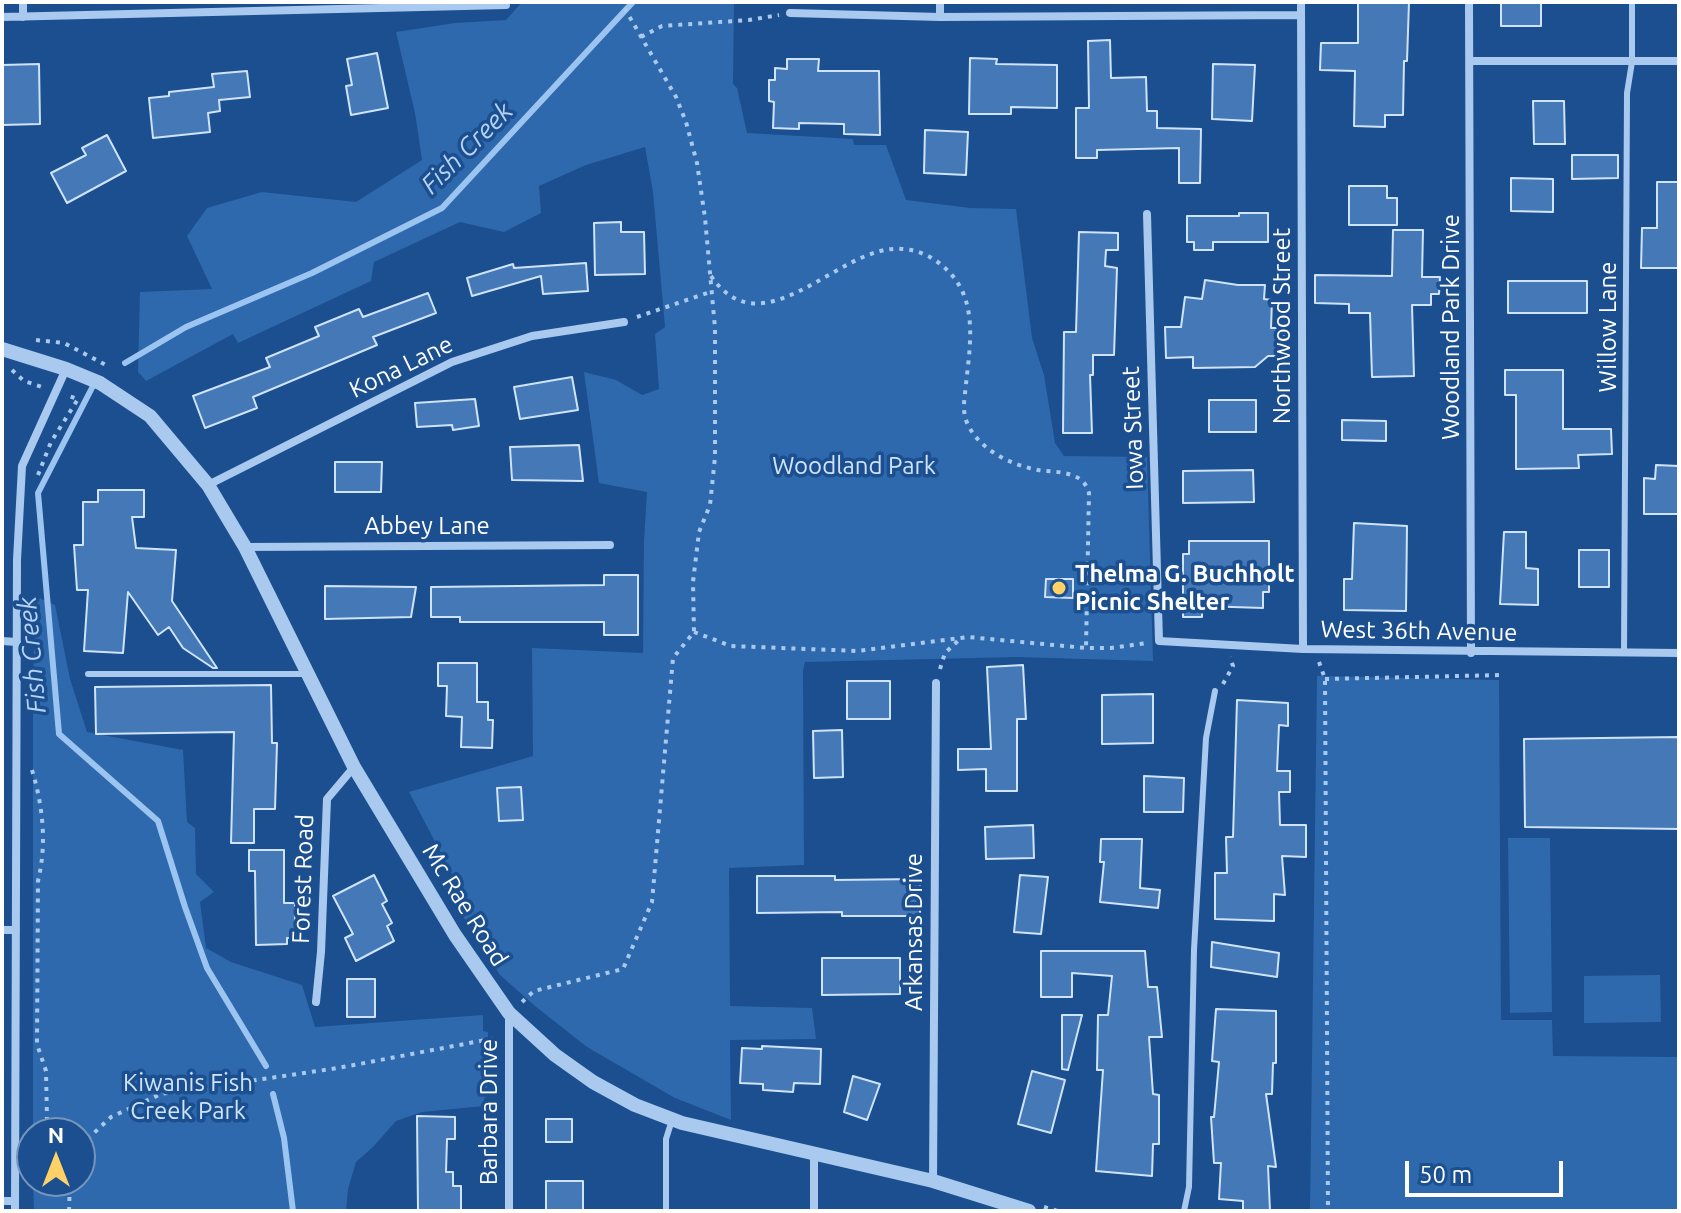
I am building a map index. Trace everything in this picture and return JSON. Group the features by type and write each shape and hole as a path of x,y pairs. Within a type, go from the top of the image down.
{"street":[{"path":"23,2 23,17"},
{"path":"940,2 940,17"},
{"path":"1128,2 1128,15"},
{"name":"Northwood Street","path":"1301,2 1303,649"},
{"name":"Woodland Park Drive","path":"1469,2 1471,653"},
{"path":"2,17 506,5"},
{"path":"790,13 940,17 1301,15"},
{"path":"1470,61 1679,61"},
{"name":"Iowa Street","path":"1147,214 1159,641"},
{"name":"Kona Lane","path":"208,485 452,362 532,336 624,322"},
{"name":"Mc Rae Road","path":"8,350 100,383 150,416 208,485 245,547 354,767 455,935 509,1013 555,1055 593,1082 635,1105 672,1119 933,1181 1036,1209"},
{"path":"2,1201 15,1206 17,560 22,466 66,369"},
{"name":"Abbey Lane","path":"245,547 610,545"},
{"path":"2,641 17,642"},
{"name":"West 36th Avenue","path":"1159,641 1303,649 1471,653 1679,653"},
{"name":"Arkansas Drive","path":"933,1181 936,683"},
{"name":"Forest Road","path":"316,1002 327,799 354,767"},
{"path":"2,930 16,930"},
{"name":"Barbara Drive","path":"509,1013 509,1211"},
{"path":"814,1152 814,1211"}],"lane":[{"name":"Willow Lane","path":"1624,653 1627,93 1632,62 1632,2"},
{"path":"88,674 307,674"},
{"path":"1184,1211 1189,1187 1194,950 1206,738 1215,691"},
{"path":"666,1211 666,1139 672,1119"}],"path":[{"path":"525,999 534,991 623,969 652,902 673,658 694,632 693,582 699,532 710,505 715,457 715,340 701,189 686,122 676,97 621,2"},
{"path":"641,37 662,26 749,20 790,13"},
{"path":"709,274 729,296 755,302 785,299 800,293 854,260 875,251 895,248 913,251 928,255 943,266 960,285 969,309 964,409 974,435 1008,461 1074,476 1087,486 1086,648"},
{"path":"624,322 710,292"},
{"path":"33,339 64,343 109,366"},
{"path":"8,350 10,368 24,381 78,399 51,442 33,486"},
{"path":"694,632 731,646 858,651 961,638 1086,648 1159,641"},
{"path":"936,683 945,653 961,638"},
{"path":"1215,691 1228,680 1233,666 1225,645"},
{"path":"1315,649 1325,679 1328,1211"},
{"path":"1325,679 1503,675"},
{"path":"28,756 41,800 43,858 38,881 37,1044 46,1071 47,1117"},
{"path":"96,1131 111,1117 161,1094 338,1068 499,1038 500,1029"},
{"path":"1036,1209 1058,1211"}],"green space":[{"name":"Woodland Park","path":"522,2 734,2 733,84 737,88 747,133 853,139 854,145 886,145 906,200 970,208 1016,209 1032,338 1044,375 1055,443 1064,456 1147,457 1153,661 1017,657 805,662 804,865 729,868 730,1006 812,1008 816,1039 730,1040 731,1120 675,1098 587,1047 500,975 443,885 454,878 409,792 533,756 532,648 643,653 647,492 599,483 584,372 616,380 642,395 659,389 655,334 665,327 653,192 645,147 586,165 539,186 541,213 504,232 460,222 374,262 371,281 238,343 233,334 146,381 138,372 140,292 212,289 187,236 207,208 262,192 356,202 422,160 415,113 396,32 455,23 506,20"},
{"name":"Kiwanis Fish Creek Park","path":"35,596 55,605 70,679 87,732 183,750 187,822 195,828 196,874 214,892 200,902 206,948 231,962 302,985 315,1027 483,1015 483,1031 488,1032 487,1097 484,1098 484,1106 422,1112 396,1121 356,1162 348,1189 346,1211 34,1211 34,1197 96,1197 96,1117 33,1117"},
{"path":"1317,676 1499,680 1501,1020 1552,1020 1553,1056 1679,1057 1679,1211 1310,1211"},
{"path":"1508,838 1550,838 1552,1012 1510,1013"},
{"path":"1660,975 1661,1022 1584,1023 1584,976"}],"building":[{"path":"1358,2 1409,2 1403,115 1385,115 1385,127 1354,126 1355,71 1320,70 1321,43 1358,43"},
{"path":"1501,2 1541,2 1541,26 1501,26"},
{"path":"1110,40 1111,78 1146,77 1147,111 1157,111 1157,128 1201,129 1200,183 1179,183 1179,148 1097,150 1097,158 1076,158 1076,108 1089,108 1088,41"},
{"path":"377,53 388,108 351,115 346,86 352,85 347,59"},
{"path":"970,58 997,59 996,64 1057,65 1057,108 1011,107 1011,114 969,114"},
{"path":"787,59 819,59 818,71 879,71 880,135 844,134 844,124 799,123 799,129 773,128 774,102 769,101 769,80 775,80 775,68 787,69"},
{"path":"39,64 40,124 2,125 2,65"},
{"path":"1213,64 1255,65 1252,121 1212,119"},
{"path":"247,71 250,97 219,100 220,111 208,113 210,132 153,138 149,98 169,96 169,92 214,87 212,74"},
{"path":"1533,101 1564,101 1565,144 1534,144"},
{"path":"925,130 968,132 966,175 924,173"},
{"path":"107,135 126,171 67,203 51,173 86,155 82,148"},
{"path":"1572,155 1618,155 1618,178 1572,179"},
{"path":"1511,178 1553,179 1553,212 1511,211"},
{"path":"1657,182 1679,182 1679,268 1641,268 1642,228 1657,228"},
{"path":"1349,186 1387,186 1387,198 1397,198 1397,225 1349,225"},
{"path":"1239,213 1268,213 1268,242 1213,242 1213,250 1194,250 1194,242 1187,242 1187,216 1239,216"},
{"path":"621,222 621,232 644,232 645,274 595,275 594,223"},
{"path":"1393,230 1423,230 1422,277 1440,277 1439,294 1431,294 1431,305 1412,305 1414,376 1372,377 1370,313 1349,313 1349,304 1315,303 1315,275 1392,276"},
{"path":"1079,232 1118,233 1118,250 1106,250 1105,266 1117,268 1114,355 1093,355 1093,375 1090,375 1092,433 1063,433 1064,332 1076,332"},
{"path":"586,263 588,291 543,294 541,276 472,296 467,278 513,264 514,268"},
{"path":"1205,280 1265,285 1264,299 1272,300 1271,328 1284,328 1284,356 1268,356 1255,367 1193,368 1193,357 1166,358 1165,327 1181,327 1185,297 1202,299"},
{"path":"1508,281 1587,281 1587,313 1508,313"},
{"path":"428,293 436,313 373,337 377,345 253,397 257,408 205,428 193,396 270,367 266,358 319,336 315,327 359,309 363,317"},
{"path":"1505,370 1563,370 1563,429 1611,429 1612,454 1578,455 1579,468 1516,469 1516,395 1505,395"},
{"path":"572,377 578,410 520,419 514,387"},
{"path":"475,399 479,426 453,430 452,425 417,427 415,403"},
{"path":"1209,400 1256,400 1256,432 1209,432"},
{"path":"1342,420 1386,421 1386,441 1342,440"},
{"path":"579,445 583,481 512,480 510,447"},
{"path":"335,462 382,462 381,492 335,492"},
{"path":"1656,465 1679,466 1678,514 1644,514 1644,478 1655,479"},
{"path":"1253,470 1254,502 1183,503 1183,471"},
{"path":"98,490 144,490 144,517 132,517 136,548 176,550 172,601 217,668 183,648 169,627 158,635 128,592 123,653 84,651 88,590 77,590 74,545 83,545 83,502 98,502"},
{"path":"1354,523 1407,526 1406,611 1344,610 1344,579 1352,579"},
{"path":"1504,532 1526,532 1526,568 1538,569 1538,605 1500,604"},
{"path":"1189,541 1269,541 1269,592 1263,592 1263,608 1202,606 1202,617 1183,617 1183,554 1189,554"},
{"path":"1579,550 1609,550 1609,587 1579,587"},
{"path":"604,575 638,575 638,635 604,635 604,622 460,622 460,617 431,617 431,587 604,585"},
{"name":"Thelma G. Buchholt Picnic Shelter","path":"1046,579 1073,579 1073,598 1045,597"},
{"path":"325,586 416,587 411,617 325,619"},
{"path":"438,663 477,663 477,702 488,702 488,720 493,720 492,748 461,747 462,717 446,716 447,686 438,686"},
{"path":"1023,665 1026,719 1017,719 1017,791 986,791 986,769 958,770 958,749 991,749 987,667"},
{"path":"847,681 890,681 890,719 847,719"},
{"path":"271,685 272,743 277,743 275,809 254,809 254,843 231,843 234,732 96,734 95,687"},
{"path":"1153,694 1153,743 1102,744 1102,695"},
{"path":"1237,700 1288,703 1288,726 1279,725 1277,771 1290,771 1290,792 1279,792 1280,825 1306,825 1306,857 1282,856 1285,895 1274,894 1274,921 1215,919 1215,873 1227,873 1226,837 1233,837"},
{"path":"842,730 843,777 814,778 813,731"},
{"path":"1679,737 1679,829 1525,827 1524,739"},
{"path":"1144,776 1184,778 1183,812 1144,812"},
{"path":"521,787 523,820 499,821 497,788"},
{"path":"1033,825 1034,858 986,859 985,827"},
{"path":"1101,839 1142,839 1140,888 1160,890 1158,908 1100,902 1104,862 1100,862"},
{"path":"249,850 284,850 284,903 295,903 295,938 287,938 287,944 256,945 255,871 249,871"},
{"path":"374,875 387,901 382,904 392,923 387,926 394,941 356,961 345,938 353,934 333,896"},
{"path":"1020,875 1048,877 1041,934 1014,932"},
{"path":"757,876 835,876 835,880 920,879 920,916 842,916 842,912 757,913"},
{"path":"1212,942 1279,953 1277,977 1211,967"},
{"path":"1041,951 1145,951 1148,987 1157,987 1162,1037 1149,1037 1153,1094 1159,1095 1159,1144 1153,1144 1152,1176 1096,1171 1103,1070 1097,1070 1098,1015 1108,1015 1112,976 1072,973 1072,997 1041,997"},
{"path":"822,958 900,958 900,994 822,995"},
{"path":"347,979 375,979 375,1017 347,1017"},
{"path":"1216,1009 1276,1011 1276,1063 1273,1063 1272,1094 1266,1094 1276,1167 1268,1166 1270,1211 1243,1211 1243,1201 1219,1199 1221,1163 1214,1163 1211,1117 1214,1117 1219,1062 1212,1061"},
{"path":"1062,1015 1082,1015 1068,1070 1062,1069"},
{"path":"762,1046 821,1049 820,1084 794,1083 793,1092 763,1090 763,1084 740,1083 742,1048 762,1049"},
{"path":"1032,1071 1065,1080 1051,1133 1018,1124"},
{"path":"853,1076 880,1084 867,1120 844,1112"},
{"path":"417,1116 455,1117 455,1139 447,1139 446,1172 453,1172 453,1186 461,1186 461,1211 418,1211"},
{"path":"546,1119 572,1119 572,1142 546,1142"},
{"path":"546,1181 583,1181 583,1211 546,1211"}],"waterway":[{"name":"Fish Creek","path":"125,363 186,327 312,273 442,208 633,2"},
{"name":"Fish Creek","path":"95,382 38,493 59,734 158,821 207,968 266,1066"},
{"name":"Fish Creek","path":"273,1094 284,1138 293,1211"}],"place":[{"name":"Thelma G. Buchholt Picnic Shelter","path":"1059,588"}]}
